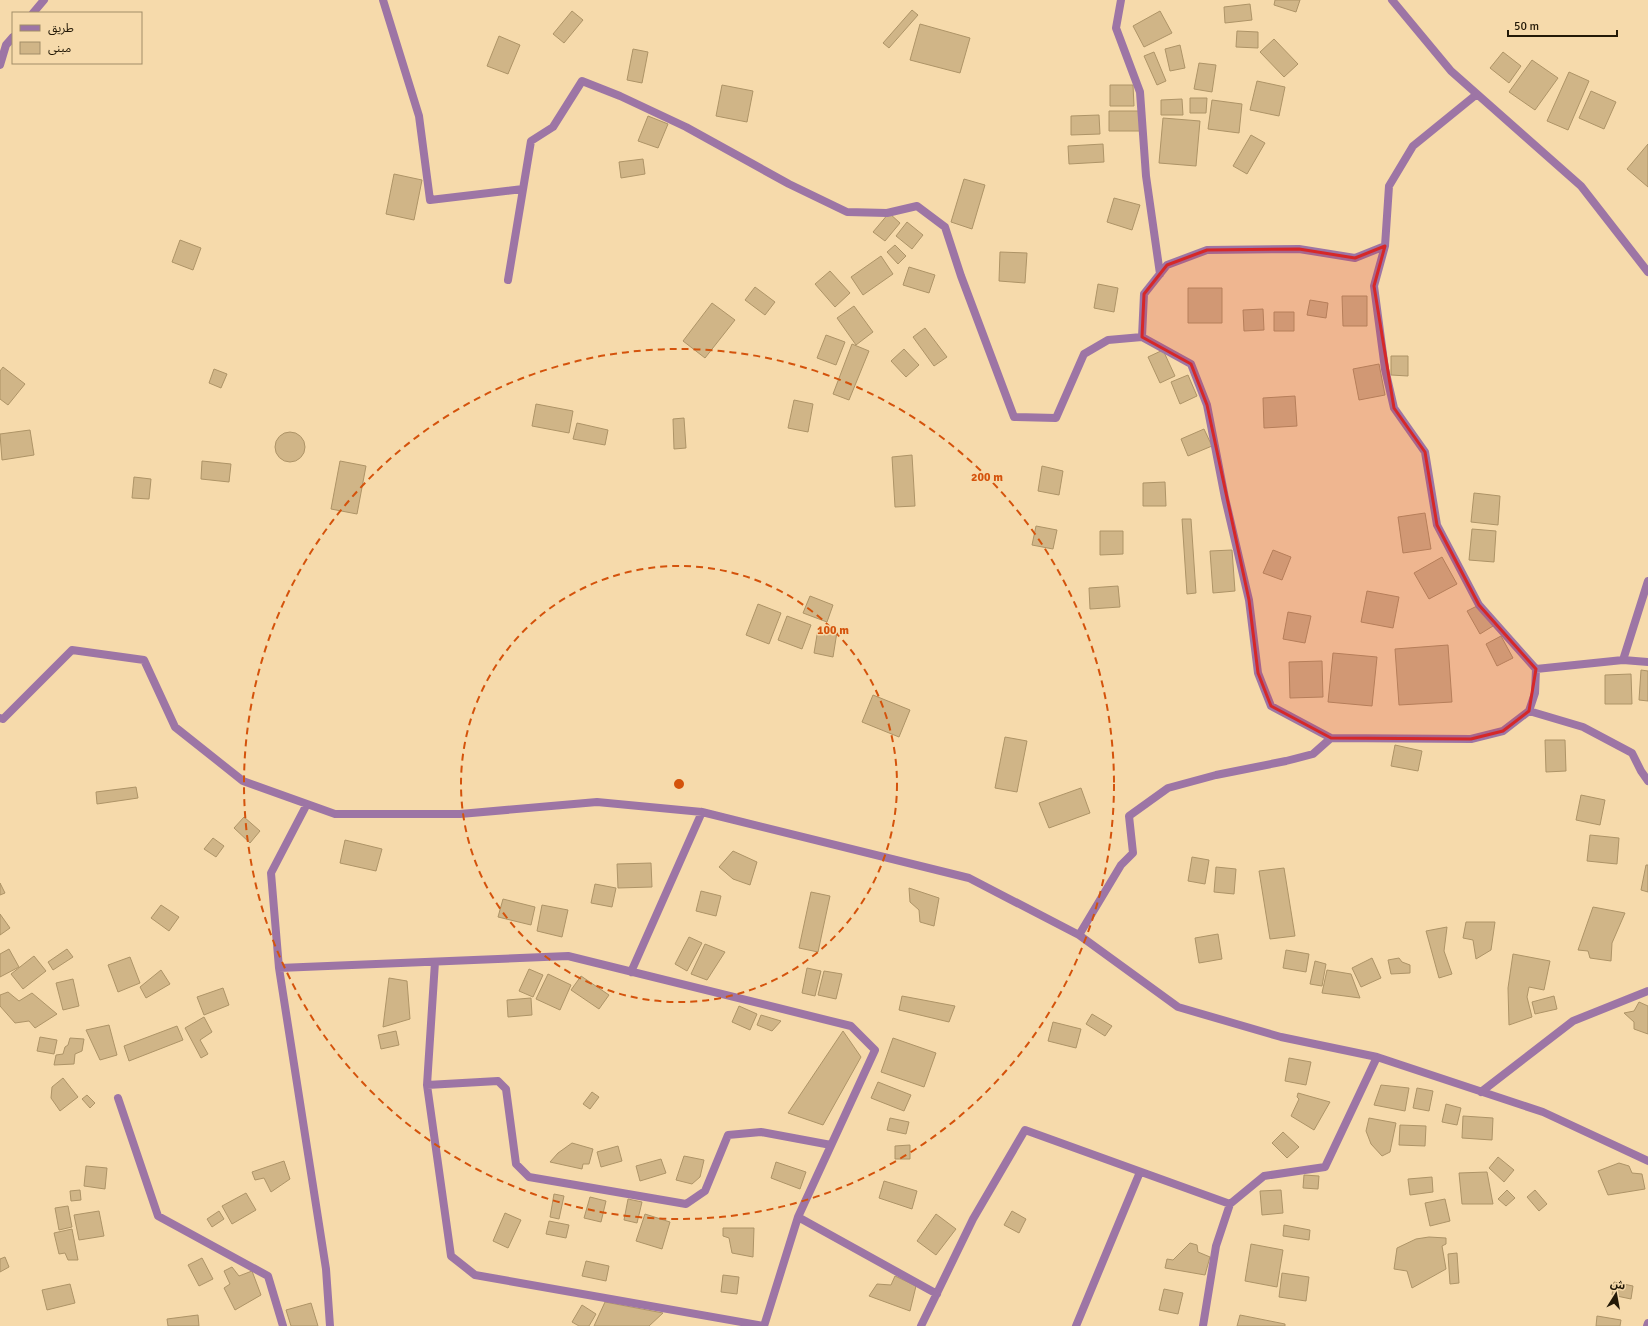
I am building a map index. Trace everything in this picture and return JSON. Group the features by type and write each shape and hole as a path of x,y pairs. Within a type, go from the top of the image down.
{"street":[{"path":"34,12 44,0"},
{"path":"383,0 419,116 430,200 523,189"},
{"path":"1121,0 1116,28 1140,92 1146,176 1160,274"},
{"path":"1392,0 1451,70 1581,186 1648,272"},
{"path":"0,66 6,45 12,38"},
{"path":"508,280 531,141 554,127 582,81 620,96 686,127 789,184 847,212 887,213 917,206 945,227 964,283 1014,416 1056,418 1084,354 1108,340 1142,336 1191,364 1207,405 1225,498 1248,600 1258,673 1271,706 1331,738 1471,739 1503,731 1529,711 1535,693 1536,669 1479,605 1437,525 1425,452 1394,408 1385,369 1374,286 1385,246 1388,186 1413,146 1477,94"},
{"path":"1142,336 1144,294 1167,265 1207,250 1299,249 1355,258 1385,246"},
{"path":"1623,660 1648,581"},
{"path":"0,718 3,719 72,650 144,660 175,727 243,781 335,814 460,814 597,802 702,812 969,878 1079,935 1178,1007 1281,1036 1377,1057 1543,1112 1648,1161"},
{"path":"1536,669 1623,660 1648,662"},
{"path":"1529,711 1583,727 1632,753 1648,781"},
{"path":"1079,935 1121,865 1133,853 1129,816 1168,788 1216,775 1313,754 1331,738"},
{"path":"307,804 271,873 279,968 326,1269 330,1326"},
{"path":"631,972 702,812"},
{"path":"279,968 568,956 851,1026 875,1050 798,1217 764,1326 475,1275 451,1256 427,1085 434,962"},
{"path":"1481,1092 1572,1021 1648,991"},
{"path":"1203,1326 1216,1246 1230,1204 1264,1176 1325,1167 1377,1057"},
{"path":"427,1085 498,1081 506,1089 516,1164 529,1177 686,1204 705,1191 728,1135 762,1132 831,1145"},
{"path":"118,1098 158,1216 268,1276 283,1326"},
{"path":"921,1326 973,1219 1025,1130 1230,1204"},
{"path":"1076,1326 1140,1172"},
{"path":"798,1217 937,1294"}],"highlighted area":[{"path":"1385,246 1374,286 1394,408 1425,452 1437,525 1479,605 1536,669 1529,711 1503,731 1471,739 1331,738 1271,706 1258,673 1249,600 1207,405 1191,364 1142,337 1144,294 1167,265 1207,250 1299,249 1355,258"}],"building":[{"path":"1275,0 1300,0 1296,12 1274,5"},
{"path":"1250,4 1252,20 1225,23 1224,7"},
{"path":"912,10 918,15 889,48 883,43"},
{"path":"572,11 583,20 564,43 553,34"},
{"path":"1160,11 1172,33 1144,47 1133,26"},
{"path":"920,24 970,38 960,73 910,60"},
{"path":"1237,31 1258,32 1258,48 1236,47"},
{"path":"499,36 520,45 508,74 487,66"},
{"path":"1274,39 1298,64 1284,77 1260,52"},
{"path":"1180,45 1185,68 1170,71 1165,49"},
{"path":"633,49 648,52 642,83 627,80"},
{"path":"1154,52 1166,81 1157,85 1144,56"},
{"path":"1503,52 1521,66 1509,83 1490,68"},
{"path":"1532,60 1558,78 1535,110 1509,92"},
{"path":"1199,63 1216,65 1212,92 1194,89"},
{"path":"1569,72 1589,81 1568,130 1547,121"},
{"path":"1257,81 1285,87 1279,116 1250,110"},
{"path":"722,85 753,91 747,122 716,116"},
{"path":"1110,85 1133,85 1134,106 1110,106"},
{"path":"1591,91 1616,102 1604,129 1579,118"},
{"path":"1190,98 1207,98 1206,113 1190,113"},
{"path":"1182,99 1183,115 1161,115 1161,100"},
{"path":"1212,100 1242,104 1239,133 1208,129"},
{"path":"1109,111 1140,111 1140,131 1109,131"},
{"path":"1099,115 1100,134 1071,135 1071,116"},
{"path":"648,116 668,124 658,148 638,141"},
{"path":"1163,118 1200,121 1196,166 1159,163"},
{"path":"1251,135 1265,143 1247,174 1233,166"},
{"path":"1103,144 1104,162 1069,164 1068,146"},
{"path":"1648,144 1648,187 1627,169"},
{"path":"643,159 645,174 621,178 619,162"},
{"path":"394,174 422,180 414,220 386,214"},
{"path":"964,179 985,185 972,229 951,222"},
{"path":"1114,198 1140,205 1132,230 1107,222"},
{"path":"889,213 900,223 885,241 873,232"},
{"path":"907,222 923,235 912,249 896,236"},
{"path":"180,240 201,248 193,270 172,262"},
{"path":"895,245 906,256 898,264 887,252"},
{"path":"1000,252 1027,253 1025,283 999,281"},
{"path":"881,256 893,274 863,295 851,277"},
{"path":"909,267 935,275 929,293 903,285"},
{"path":"830,271 850,293 835,307 815,284"},
{"path":"1098,284 1118,288 1114,312 1094,308"},
{"path":"755,287 775,302 765,315 745,300"},
{"path":"1188,288 1222,288 1222,323 1188,323"},
{"path":"1342,296 1367,296 1367,326 1343,326"},
{"path":"1310,300 1328,303 1326,318 1307,315"},
{"path":"712,303 735,320 705,358 683,341"},
{"path":"854,306 873,332 856,345 837,318"},
{"path":"1263,309 1264,330 1244,331 1243,310"},
{"path":"1274,312 1294,312 1294,331 1274,331"},
{"path":"925,328 947,357 934,366 913,337"},
{"path":"826,335 845,342 836,365 817,358"},
{"path":"852,344 869,351 849,400 833,394"},
{"path":"904,349 919,365 906,377 891,361"},
{"path":"1163,350 1175,376 1160,383 1148,357"},
{"path":"1391,356 1408,356 1408,376 1391,375"},
{"path":"1379,364 1385,395 1359,400 1353,369"},
{"path":"3,367 25,384 8,405 0,399 0,371"},
{"path":"214,369 227,374 221,388 209,383"},
{"path":"1188,375 1197,396 1180,404 1171,382"},
{"path":"1295,396 1297,426 1264,428 1263,398"},
{"path":"794,400 813,404 808,432 788,428"},
{"path":"536,404 573,411 569,433 532,426"},
{"path":"684,418 686,448 674,449 673,419"},
{"path":"577,423 608,430 605,445 573,439"},
{"path":"1204,429 1212,446 1188,456 1181,439"},
{"path":"30,430 34,455 2,460 0,434"},
{"path":"290,432 296,433 304,441 304,453 296,461 290,462 284,461 276,453 275,447 276,441 284,433"},
{"path":"912,455 915,506 895,507 892,457"},
{"path":"202,461 231,464 229,482 201,479"},
{"path":"340,461 366,466 357,514 331,509"},
{"path":"1042,466 1063,471 1059,495 1038,491"},
{"path":"134,477 151,479 149,499 132,498"},
{"path":"1165,482 1166,506 1143,506 1143,483"},
{"path":"1474,493 1500,496 1498,525 1471,522"},
{"path":"1425,513 1431,549 1403,553 1398,517"},
{"path":"1182,519 1191,519 1196,593 1187,594"},
{"path":"1036,526 1057,530 1053,549 1032,545"},
{"path":"1472,529 1496,531 1494,562 1469,560"},
{"path":"1100,531 1123,531 1123,554 1100,555"},
{"path":"1232,550 1235,591 1213,593 1210,551"},
{"path":"1273,550 1291,557 1282,580 1263,573"},
{"path":"1442,557 1457,584 1429,599 1414,573"},
{"path":"1118,586 1120,607 1090,609 1089,588"},
{"path":"1367,591 1399,597 1393,628 1361,622"},
{"path":"810,596 833,605 827,622 803,613"},
{"path":"758,604 781,613 769,644 746,635"},
{"path":"1481,604 1493,626 1480,634 1467,611"},
{"path":"1288,612 1311,616 1305,643 1283,639"},
{"path":"787,616 811,625 802,649 778,640"},
{"path":"818,629 837,632 833,657 814,653"},
{"path":"1501,636 1513,658 1497,666 1486,644"},
{"path":"1448,645 1452,702 1399,705 1395,649"},
{"path":"1333,653 1377,657 1372,706 1328,702"},
{"path":"1322,661 1323,697 1290,698 1289,662"},
{"path":"1641,670 1648,671 1648,701 1639,700"},
{"path":"1631,674 1632,704 1605,704 1605,675"},
{"path":"873,695 910,710 899,737 862,722"},
{"path":"1005,737 1027,741 1017,792 995,788"},
{"path":"1545,740 1565,740 1566,771 1546,772"},
{"path":"1395,745 1422,751 1418,771 1391,766"},
{"path":"136,787 138,798 97,804 96,792"},
{"path":"1081,788 1090,813 1049,828 1039,803"},
{"path":"1581,795 1605,800 1600,825 1576,820"},
{"path":"244,817 260,831 250,843 234,828"},
{"path":"1590,835 1619,838 1617,864 1587,861"},
{"path":"213,838 224,846 216,857 204,849"},
{"path":"345,840 382,849 376,871 340,863"},
{"path":"733,851 757,862 750,885 733,879 719,867"},
{"path":"1192,857 1209,860 1205,884 1188,881"},
{"path":"651,863 652,887 618,888 617,864"},
{"path":"1646,865 1648,865 1648,892 1641,890"},
{"path":"1216,867 1236,869 1234,894 1214,892"},
{"path":"1284,868 1295,936 1270,939 1259,871"},
{"path":"0,883 5,893 0,895"},
{"path":"595,884 616,888 612,907 591,903"},
{"path":"909,888 939,898 934,926 920,922 919,910 910,902"},
{"path":"701,891 721,896 716,916 696,911"},
{"path":"811,892 830,896 818,952 799,948"},
{"path":"503,899 535,907 531,925 498,917"},
{"path":"161,905 179,917 169,931 151,918"},
{"path":"542,905 568,910 562,937 537,931"},
{"path":"1593,907 1625,913 1612,943 1611,961 1590,958 1588,951 1578,950"},
{"path":"0,914 10,928 0,935"},
{"path":"1466,922 1495,922 1491,950 1476,959 1473,940 1463,938"},
{"path":"1447,927 1444,951 1452,974 1439,978 1426,931"},
{"path":"1218,934 1222,959 1199,963 1195,938"},
{"path":"689,937 702,943 687,971 675,964"},
{"path":"705,944 725,952 707,980 691,974"},
{"path":"9,949 19,967 0,977 0,954"},
{"path":"67,949 73,957 53,970 48,962"},
{"path":"1286,950 1309,954 1306,972 1283,968"},
{"path":"1513,954 1550,961 1544,990 1529,987 1527,997 1532,1017 1509,1025 1508,988"},
{"path":"34,956 46,971 23,989 11,974"},
{"path":"130,957 140,983 118,992 108,965"},
{"path":"1372,958 1381,978 1361,987 1352,968"},
{"path":"1399,958 1402,962 1410,965 1410,973 1391,974 1388,960"},
{"path":"1315,961 1326,964 1322,986 1310,984"},
{"path":"807,968 821,971 815,996 802,993"},
{"path":"529,969 543,975 533,997 519,991"},
{"path":"161,970 170,984 146,998 140,987"},
{"path":"1327,970 1351,974 1360,998 1322,993"},
{"path":"824,971 842,974 836,999 818,995"},
{"path":"548,974 571,985 560,1010 536,999"},
{"path":"581,976 609,995 599,1009 571,990"},
{"path":"389,978 407,981 410,1019 383,1027"},
{"path":"73,979 79,1006 63,1010 56,983"},
{"path":"223,988 229,1005 204,1015 197,997"},
{"path":"8,992 19,1001 32,993 57,1014 35,1028 29,1021 15,1023 0,1006 0,995"},
{"path":"902,996 955,1006 949,1022 899,1010"},
{"path":"1554,996 1557,1009 1535,1014 1532,1002"},
{"path":"531,998 532,1015 508,1017 507,1000"},
{"path":"1639,1002 1648,1006 1648,1034 1634,1029 1634,1022 1624,1013 1634,1011"},
{"path":"739,1006 757,1014 750,1030 732,1022"},
{"path":"1092,1014 1112,1026 1105,1036 1086,1024"},
{"path":"761,1015 781,1021 772,1031 757,1025"},
{"path":"204,1017 212,1032 200,1040 208,1054 201,1058 185,1028"},
{"path":"1053,1022 1081,1029 1076,1048 1048,1041"},
{"path":"109,1025 117,1055 100,1060 86,1030"},
{"path":"177,1026 183,1040 129,1061 124,1046"},
{"path":"396,1031 399,1045 381,1049 378,1035"},
{"path":"843,1031 861,1057 823,1125 788,1113"},
{"path":"40,1037 57,1040 54,1054 37,1051"},
{"path":"70,1038 84,1039 82,1051 75,1054 74,1064 54,1065 56,1055 63,1054"},
{"path":"893,1038 936,1053 924,1087 881,1072"},
{"path":"1289,1058 1311,1062 1306,1085 1285,1081"},
{"path":"63,1078 78,1097 60,1111 51,1098 52,1087"},
{"path":"878,1082 911,1095 904,1111 871,1098"},
{"path":"1381,1085 1409,1088 1405,1111 1374,1105"},
{"path":"1417,1088 1433,1091 1429,1111 1413,1108"},
{"path":"592,1092 599,1097 590,1109 583,1104"},
{"path":"1298,1093 1330,1102 1314,1130 1291,1116 1299,1099 1297,1097"},
{"path":"87,1095 95,1103 90,1108 82,1099"},
{"path":"1446,1104 1461,1108 1457,1125 1442,1122"},
{"path":"1463,1116 1493,1118 1492,1140 1462,1138"},
{"path":"890,1118 909,1122 906,1134 887,1130"},
{"path":"1369,1118 1396,1123 1390,1152 1382,1156 1371,1144 1366,1131"},
{"path":"1400,1125 1426,1126 1425,1146 1399,1145"},
{"path":"1283,1132 1299,1147 1287,1158 1272,1143"},
{"path":"572,1143 593,1149 589,1164 583,1164 582,1169 550,1162 558,1153"},
{"path":"910,1145 910,1159 895,1159 895,1146"},
{"path":"618,1146 622,1161 601,1167 597,1152"},
{"path":"684,1156 704,1160 700,1177 692,1184 676,1180"},
{"path":"1498,1157 1514,1170 1504,1182 1489,1168"},
{"path":"661,1159 666,1173 640,1181 636,1166"},
{"path":"284,1161 290,1179 271,1192 264,1178 255,1180 252,1172"},
{"path":"776,1162 806,1172 800,1189 771,1178"},
{"path":"1619,1163 1629,1166 1632,1173 1642,1174 1645,1189 1608,1195 1598,1171"},
{"path":"86,1166 107,1168 105,1189 84,1186"},
{"path":"1487,1172 1493,1204 1462,1204 1459,1173"},
{"path":"1304,1175 1319,1176 1318,1189 1303,1188"},
{"path":"1432,1177 1433,1192 1410,1195 1408,1179"},
{"path":"884,1181 917,1191 912,1209 879,1198"},
{"path":"80,1190 81,1200 71,1201 70,1191"},
{"path":"1281,1190 1283,1213 1262,1215 1260,1191"},
{"path":"1507,1190 1515,1198 1506,1206 1498,1199"},
{"path":"1535,1190 1547,1204 1539,1211 1527,1197"},
{"path":"246,1193 256,1210 232,1224 222,1206"},
{"path":"554,1194 564,1196 559,1219 550,1217"},
{"path":"590,1197 606,1201 601,1222 584,1218"},
{"path":"628,1199 642,1202 637,1223 624,1220"},
{"path":"1445,1199 1450,1221 1430,1226 1425,1203"},
{"path":"68,1206 72,1227 59,1230 55,1208"},
{"path":"99,1211 104,1236 79,1240 74,1215"},
{"path":"219,1211 224,1219 212,1227 207,1219"},
{"path":"1012,1211 1026,1219 1019,1233 1004,1225"},
{"path":"505,1213 521,1220 508,1248 493,1241"},
{"path":"645,1214 670,1222 662,1249 636,1241"},
{"path":"936,1214 956,1229 936,1255 917,1241"},
{"path":"549,1221 569,1225 566,1238 546,1234"},
{"path":"1284,1225 1310,1230 1309,1240 1283,1236"},
{"path":"723,1228 754,1228 753,1257 732,1253 729,1238 723,1236"},
{"path":"72,1229 78,1260 68,1260 65,1253 59,1254 54,1233"},
{"path":"1429,1237 1446,1238 1446,1244 1442,1246 1446,1269 1412,1288 1407,1271 1394,1269 1397,1248 1416,1239"},
{"path":"1190,1243 1197,1245 1198,1252 1210,1257 1205,1275 1165,1268 1167,1259 1173,1260"},
{"path":"1251,1244 1283,1250 1277,1287 1245,1281"},
{"path":"1457,1253 1459,1283 1450,1284 1448,1254"},
{"path":"5,1257 9,1267 0,1272 0,1259"},
{"path":"202,1258 213,1279 199,1286 188,1265"},
{"path":"586,1261 609,1266 606,1281 582,1276"},
{"path":"232,1267 239,1276 252,1271 261,1295 235,1310 224,1288 230,1284 224,1271"},
{"path":"1282,1273 1309,1277 1306,1301 1279,1297"},
{"path":"723,1275 739,1277 737,1294 721,1292"},
{"path":"895,1276 916,1286 910,1311 869,1296 877,1284 891,1285"},
{"path":"1614,1282 1633,1286 1631,1299 1612,1295"},
{"path":"70,1284 75,1303 47,1310 42,1290"},
{"path":"1164,1289 1183,1293 1178,1314 1159,1310"},
{"path":"605,1302 663,1313 649,1326 594,1326"},
{"path":"311,1303 318,1326 291,1326 286,1310"},
{"path":"582,1305 596,1314 589,1326 579,1326 572,1322"},
{"path":"198,1315 199,1326 168,1326 167,1319"},
{"path":"1240,1315 1285,1324 1285,1326 1237,1326"},
{"path":"1597,1316 1621,1320 1620,1326 1596,1326"}]}
